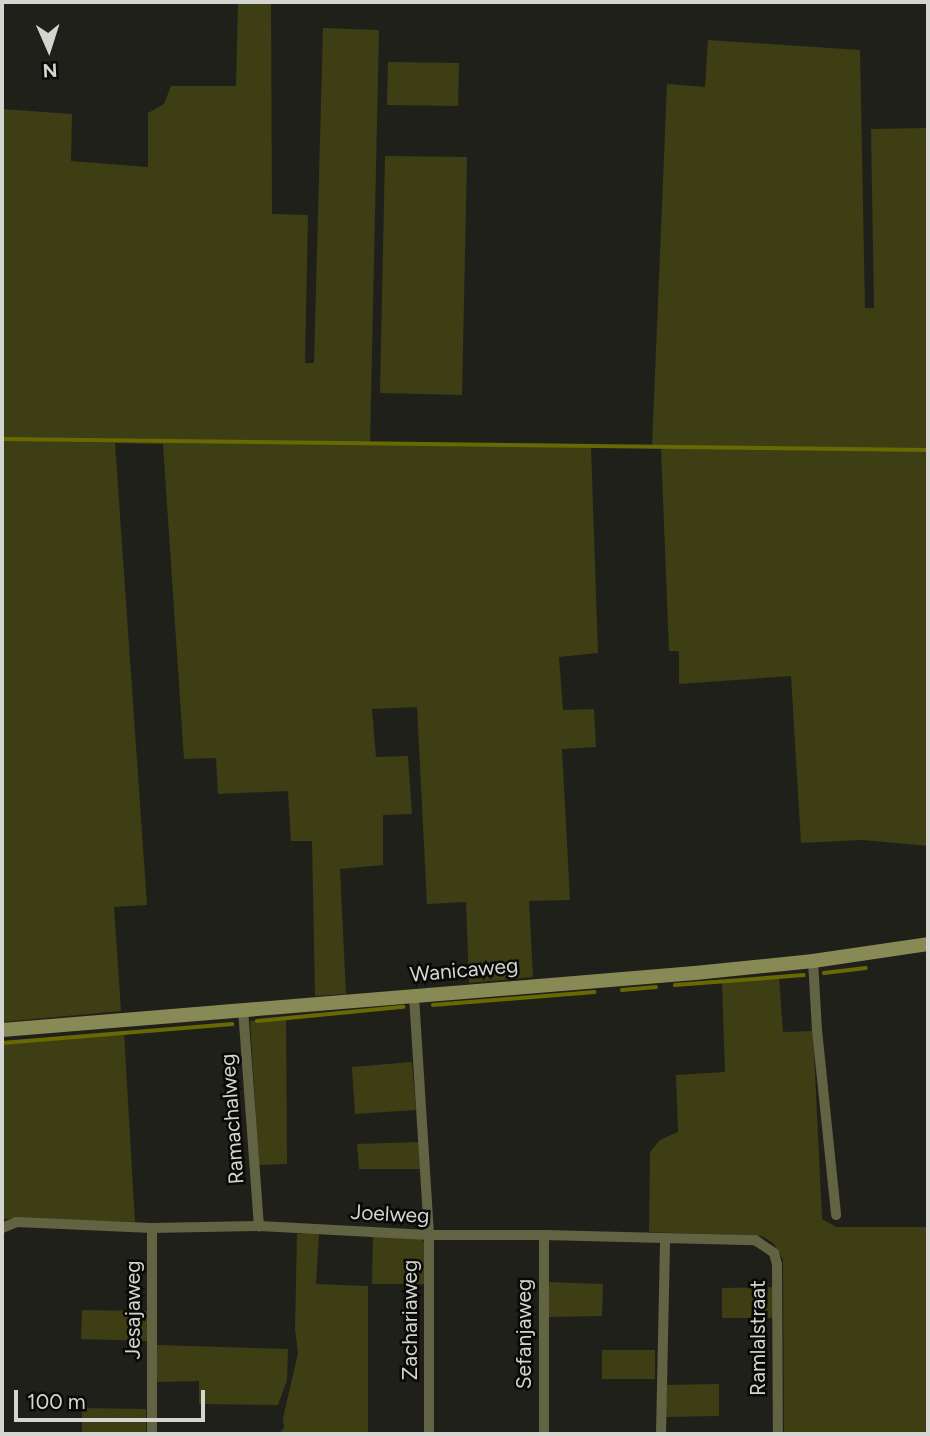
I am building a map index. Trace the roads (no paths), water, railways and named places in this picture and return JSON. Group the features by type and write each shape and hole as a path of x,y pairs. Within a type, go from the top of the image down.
{"street":[{"name":"Wanicaweg","path":"2,1030 813,961 928,944"},
{"path":"813,961 817,1030 836,1214"},
{"name":"Zachariaweg","path":"414,996 429,1236 429,1434"},
{"name":"Ramachalweg","path":"243,1009 259,1226"},
{"name":"Joelweg","path":"6,1226 259,1226 429,1236 544,1234 665,1240 755,1240 767,1246"},
{"name":"Jesajaweg","path":"152,1228 152,1434"},
{"name":"Sefanjaweg","path":"544,1234 544,1434"},
{"path":"661,1434 665,1240"},
{"name":"Ramlalstraat","path":"767,1246 777,1264 778,1434"}],"waterway":[{"path":"2,439 928,450"},
{"path":"824,973 866,968"},
{"path":"675,985 804,975"},
{"path":"622,990 656,987"},
{"path":"433,1005 594,992"},
{"path":"257,1021 403,1007"},
{"path":"2,1043 232,1024"}]}
